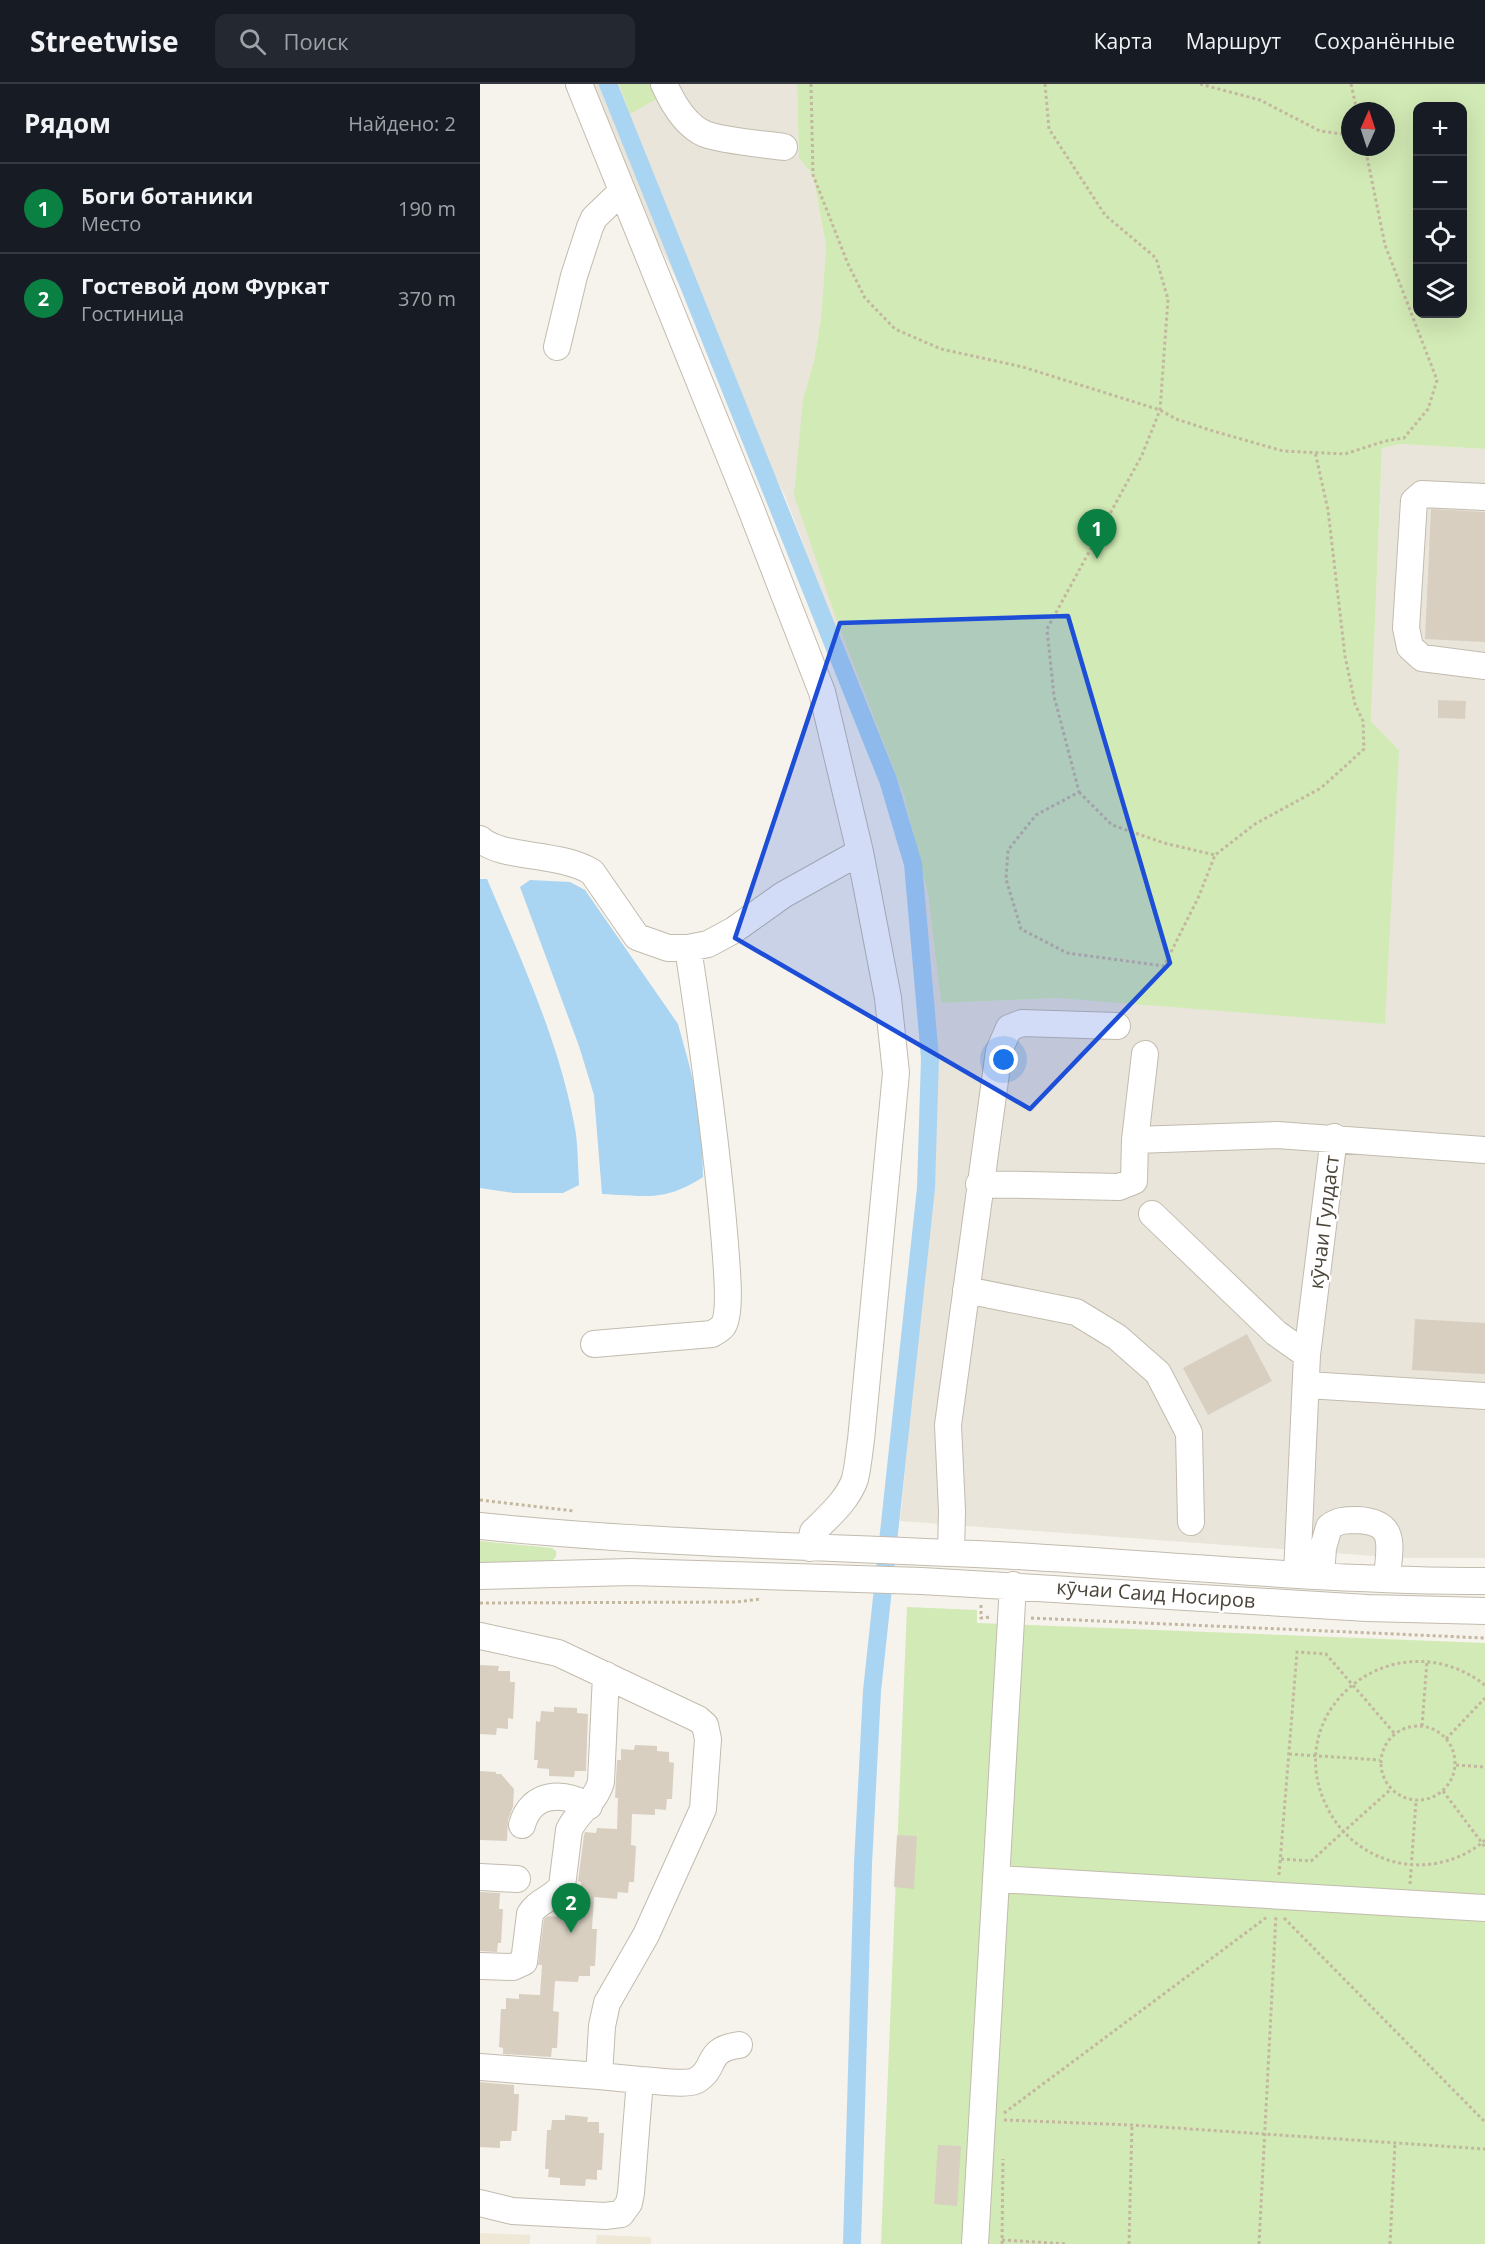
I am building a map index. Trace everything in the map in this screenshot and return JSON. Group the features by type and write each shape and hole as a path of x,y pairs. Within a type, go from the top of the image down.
{"street":[{"path":"579,84 749,504 822,692 860,852 888,998 896,1073 861,1440 854,1480 844,1499 813,1532 819,1548"},
{"path":"664,84 670,98 688,120 705,134 784,147"},
{"path":"558,347 574,276 590,227 594,218 622,191"},
{"path":"1485,496 1422,494 1414,501 1406,628 1410,647 1422,658 1485,666"},
{"path":"480,839 496,849 567,861 584,867 592,872 637,937 668,948 688,948 708,944 734,930 783,895 860,852"},
{"path":"594,1344 712,1334 723,1326 726,1316 728,1287 719,1174 709,1084 688,948"},
{"path":"951,1553 952,1511 948,1425 999,1051 1009,1028 1022,1023 1118,1026"},
{"path":"980,1184 1119,1187 1134,1181 1145,1054"},
{"path":"1136,1140 1277,1134 1334,1137"},
{"name":"кӯчаи Гулдаст","path":"1316,1576 1307,1355 1334,1137 1485,1150"},
{"path":"1152,1214 1276,1333 1307,1355"},
{"path":"966,1290 1076,1312 1117,1337 1158,1373 1189,1433 1191,1522"},
{"path":"1307,1385 1485,1396"},
{"path":"1327,1605 1316,1576 1329,1527 1341,1521 1359,1520 1377,1523 1387,1530 1389,1540 1387,1579"},
{"name":"кӯчаи Саид Носиров","path":"480,1527 566,1535 951,1553 1316,1576 1485,1581"},
{"path":"565,1574 571,1557 566,1535"},
{"name":"кӯчаи Саид Носиров","path":"480,1576 675,1573 826,1577 1014,1585 1327,1605 1485,1611"},
{"path":"975,2244 994,2116 998,1879 1014,1585"},
{"path":"480,1636 543,1648 606,1675 698,1719 705,1725 708,1739 703,1809 651,1926 607,2002 602,2026 599,2076"},
{"path":"480,1966 513,1967 524,1962 530,1914 533,1908 557,1893 562,1886 568,1830 572,1822 595,1798 601,1782 606,1675"},
{"path":"522,1825 528,1810 541,1799 562,1797 580,1801 589,1806"},
{"path":"480,1877 517,1879"},
{"path":"998,1879 1485,1908"},
{"path":"480,2067 692,2082 703,2075 716,2053 729,2047 739,2046"},
{"path":"480,2204 512,2211 605,2216 621,2214 629,2204 631,2193 640,2080"}],"path":[{"path":"811,84 813,175 848,264 866,298 895,329 941,349 1023,367 1160,410 1176,419 1283,451 1345,454 1384,441 1404,438 1428,409 1437,380 1385,245 1367,156"},
{"path":"1045,84 1049,129 1105,215 1156,258 1168,299 1160,410 1142,455 1047,629 1054,696 1079,792 1112,825 1164,843 1215,855"},
{"path":"1200,84 1260,100 1320,131 1341,134"},
{"path":"1351,84 1355,102"},
{"path":"1079,792 1036,815 1008,850 1006,879 1021,929 1067,953 1164,966 1199,896 1215,855 1255,824 1320,788 1364,749 1363,721 1356,704 1345,656 1328,510 1315,452"},
{"path":"480,1603 735,1602 770,1598"},
{"path":"980,1602 981,1617 1485,1638"},
{"path":"1279,1876 1297,1652 1326,1654 1395,1734"},
{"path":"1483,1842 1451,1860 1425,1865 1399,1863 1374,1855 1343,1832 1333,1819 1319,1789 1316,1756 1323,1724 1331,1709 1363,1677 1387,1665 1414,1660 1453,1666 1485,1685"},
{"path":"1422,1726 1427,1661"},
{"path":"1446,1739 1485,1698"},
{"path":"1422,1726 1431,1728 1446,1739 1455,1755 1456,1765 1454,1775 1443,1791 1426,1800 1416,1801 1407,1799 1391,1789 1381,1771 1380,1760 1385,1746 1395,1734 1403,1729 1422,1726"},
{"path":"1289,1754 1380,1760"},
{"path":"1456,1765 1485,1767"},
{"path":"1281,1859 1311,1860 1391,1789"},
{"path":"1443,1791 1483,1842 1485,1848"},
{"path":"1410,1886 1416,1801"},
{"path":"994,2116 1276,1911"},
{"path":"1276,1911 1485,2122"},
{"path":"1259,2244 1276,1911"},
{"path":"994,2116 1485,2150"},
{"path":"1129,2244 1132,2125"},
{"path":"1390,2244 1395,2143"},
{"path":"1002,2240 1068,2244"}],"highlighted area":[{"path":"1068,616 1170,963 1030,1109 735,938 840,623"}],"shaded area":[{"path":"579,84 797,84 799,158 813,175 826,246 821,318 814,361 803,399 802,427 838,624 904,796 928,894 941,1003 1058,998 1399,750 1371,721 1382,448 1401,444 1485,449 1485,1558 1401,1558 900,1521 932,1189 937,1055 917,863 892,778 785,496"},
{"path":"480,2233 530,2235 530,2244 480,2244"},
{"path":"597,2235 651,2237 651,2244 596,2244"}],"green space":[{"path":"619,84 652,84 658,98 630,114"},
{"path":"797,84 1485,84 1485,449 1401,444 1382,448 1371,721 1399,750 1385,1024 1058,998 941,1003 928,894 904,796 838,624 794,495 803,399 814,361 821,318 826,246 813,175 799,158"},
{"path":"480,1541 552,1548 556,1551 556,1555 550,1561 480,1563"},
{"path":"907,1607 977,1610 977,1623 1485,1643 1485,2244 881,2244"}],"water":[{"path":"480,879 487,879 527,973 561,1068 576,1134 579,1185 563,1193 514,1193 480,1188"},
{"path":"530,880 570,882 585,890 678,1024 701,1115 703,1177 690,1185 654,1196 602,1194 594,1095 579,1046 520,887"}],"building":[{"path":"1431,509 1485,512 1485,642 1425,639"},
{"path":"1438,700 1466,701 1465,719 1438,718"},
{"path":"1415,1319 1485,1323 1485,1374 1412,1370"},
{"path":"1247,1334 1272,1381 1208,1415 1183,1368"},
{"path":"480,1665 499,1666 498,1671 510,1671 510,1682 515,1682 513,1719 508,1718 508,1729 497,1728 496,1735 480,1734"},
{"path":"554,1707 577,1708 577,1713 588,1714 586,1771 575,1771 574,1777 549,1776 549,1769 537,1768 538,1760 534,1760 536,1721 540,1722 541,1711 554,1712"},
{"path":"635,1745 657,1746 657,1751 669,1752 669,1762 674,1763 672,1799 667,1799 666,1810 655,1809 655,1815 632,1814 631,1845 636,1846 634,1882 629,1882 628,1893 618,1892 617,1899 594,1897 592,1929 597,1929 595,1966 590,1966 590,1976 579,1976 578,1982 555,1981 553,2011 559,2012 557,2048 552,2048 551,2057 503,2054 503,2048 499,2047 501,2009 506,2009 506,1998 519,1999 519,1994 540,1995 542,1965 538,1965 544,1919 548,1916 558,1917 558,1912 579,1913 581,1882 578,1881 585,1832 596,1833 597,1828 617,1829 618,1798 615,1798 617,1760 621,1760 621,1749 634,1750"},
{"path":"480,1771 501,1774 514,1789 513,1807 508,1820 507,1841 480,1840"},
{"path":"897,1835 917,1836 914,1889 894,1887"},
{"path":"480,1892 500,1893 499,1909 503,1909 501,1943 498,1943 497,1952 480,1951"},
{"path":"480,2082 514,2085 514,2094 519,2094 517,2131 512,2131 511,2141 500,2141 500,2148 480,2147"},
{"path":"565,2115 588,2117 587,2122 599,2122 599,2133 604,2133 602,2170 597,2170 597,2180 586,2179 585,2186 560,2185 560,2178 548,2177 549,2169 545,2169 547,2130 551,2130 552,2120 565,2120"},
{"path":"938,2145 961,2146 957,2206 934,2204"}],"waterway":[{"path":"608,84 888,780 913,864 930,1058 926,1188 872,1691 863,1864 852,2244"}],"place":[{"name":"Боги ботаники","path":"1097,559"},
{"name":"Гостевой дом Фуркат","path":"571,1933"}]}
